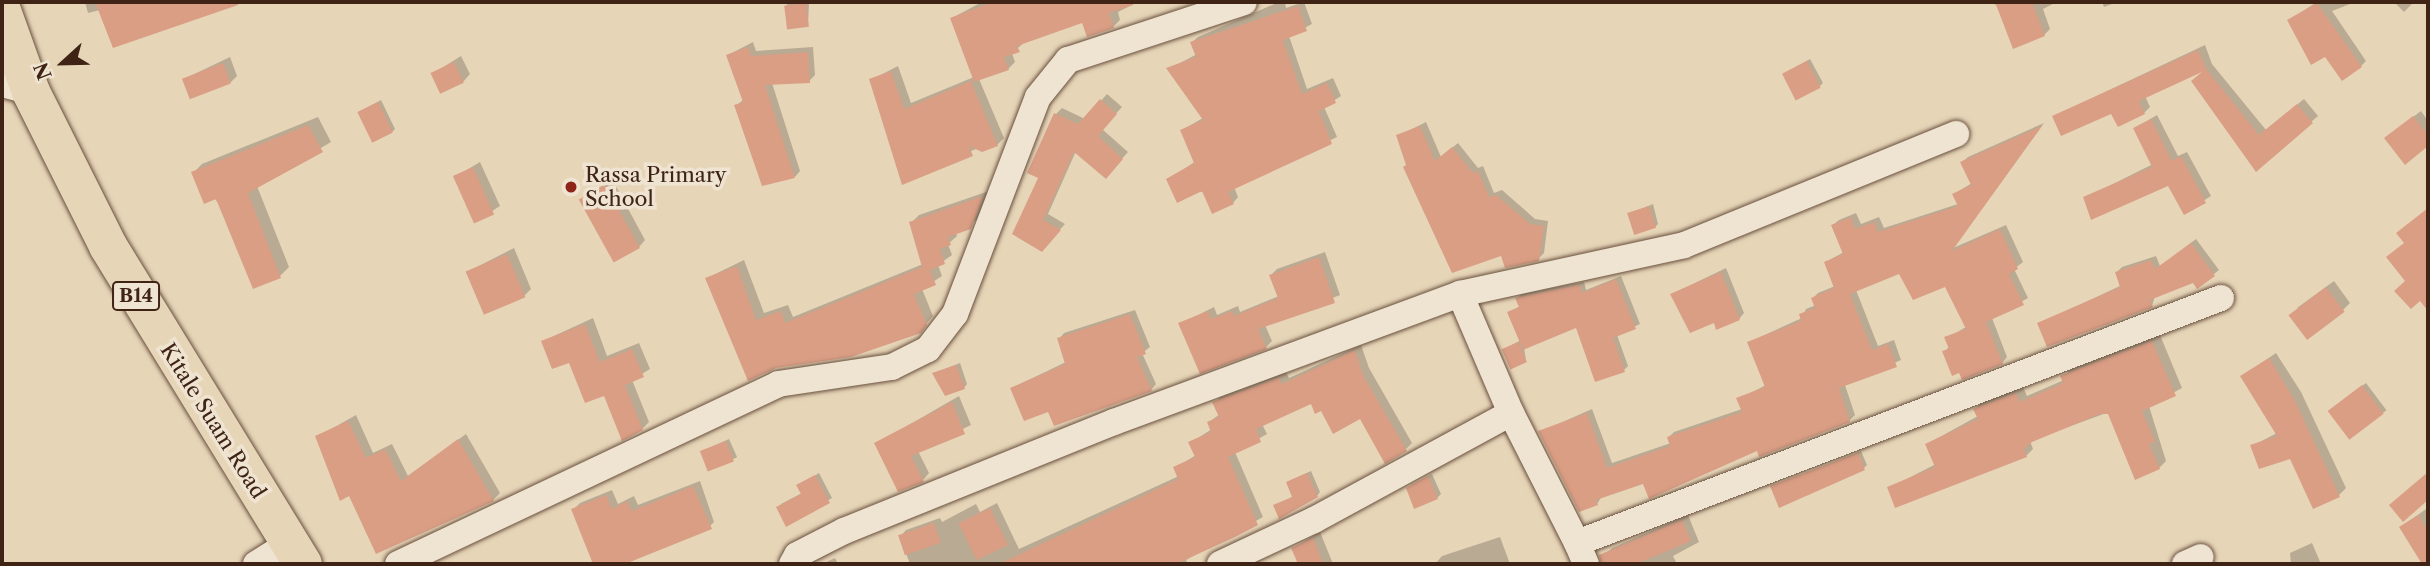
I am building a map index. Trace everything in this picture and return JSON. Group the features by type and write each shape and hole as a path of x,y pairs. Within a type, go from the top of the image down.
{"highway":[{"name":"Kitale Suam Road","path":"2,11 16,88 121,270 296,554"}],"street":[{"path":"398,564 778,384 892,367 928,349 955,314 967,288 1038,97 1068,60 1244,2"},
{"path":"792,564 797,555 870,520 1114,422 1460,294 1684,246 1956,134"},
{"path":"1460,294 1511,413 1582,554 2221,298"},
{"path":"1220,564 1314,520 1511,413"},
{"path":"256,564 296,554"}],"building":[{"path":"95,2 238,2 238,5 113,48"},
{"path":"993,2 1133,2 1133,5 1109,13 1114,28 1087,37 1082,23 1017,46 1020,52 1004,57 1009,70 974,82 950,18"},
{"path":"1995,2 2032,2 2045,36 2013,49"},
{"path":"806,3 809,27 787,30 784,6"},
{"path":"2317,3 2362,67 2342,81 2325,57 2311,65 2287,20"},
{"path":"1298,6 1307,31 1283,40 1302,94 1327,83 1336,103 1319,111 1332,144 1228,192 1234,204 1212,214 1202,191 1177,203 1166,179 1194,163 1180,130 1203,120 1166,68 1196,57 1190,42"},
{"path":"748,47 751,56 808,52 810,83 765,85 795,178 762,186 734,105 743,102 726,55"},
{"path":"2198,50 2207,70 2259,135 2297,104 2313,123 2256,172 2191,81 2202,72 2139,101 2145,114 2118,127 2111,114 2061,136 2052,116"},
{"path":"1807,61 1821,88 1796,100 1782,74"},
{"path":"454,62 464,83 440,94 430,73"},
{"path":"223,63 231,84 190,99 182,79"},
{"path":"891,71 904,109 971,81 998,146 982,152 969,146 973,156 902,185 869,79"},
{"path":"1100,99 1117,114 1098,136 1123,159 1106,179 1074,152 1043,220 1061,230 1042,252 1012,234 1038,178 1027,173 1054,113 1078,124"},
{"path":"378,102 393,133 372,143 357,112"},
{"path":"2413,116 2428,135 2428,146 2405,165 2384,138"},
{"path":"2151,119 2172,161 2181,156 2206,203 2184,215 2168,186 2091,220 2083,197 2152,167 2133,128"},
{"path":"308,125 323,152 248,193 281,278 253,289 216,199 204,204 191,172"},
{"path":"1420,126 1435,161 1452,147 1473,173 1478,171 1489,197 1496,195 1530,224 1544,226 1539,261 1505,268 1501,256 1452,273 1403,167 1406,165 1396,135"},
{"path":"2042,126 1952,251 2000,229 2018,269 2009,274 2024,305 1986,322 2003,364 1962,380 1959,373 1952,376 1942,351 1949,349 1944,337 1966,329 1945,287 1913,300 1899,274 1850,294 1872,350 1888,344 1897,367 1839,388 1850,422 1759,457 1757,451 1649,499 1643,484 1596,500 1598,505 1579,512 1538,431 1587,413 1607,468 1670,446 1667,437 1742,412 1736,398 1765,387 1747,342 1801,321 1799,314 1815,308 1811,298 1834,288 1824,262 1843,254 1831,225 1851,217 1855,229 1874,222 1878,232 1958,206 1952,194 1971,185 1960,162"},
{"path":"473,167 494,215 474,223 453,176"},
{"path":"605,185 640,248 614,263 579,200"},
{"path":"983,196 971,229 948,237 951,245 940,249 945,264 930,270 936,285 914,294 927,325 921,333 851,357 776,368 748,381 705,278 737,266 756,320 781,311 785,323 922,267 909,222"},
{"path":"1649,206 1656,228 1634,235 1627,213"},
{"path":"2428,208 2428,311 2420,301 2411,309 2394,291 2405,281 2386,257 2404,243 2396,233"},
{"path":"2191,243 2215,276 2197,289 2193,283 2150,300 2153,307 2047,347 2037,323 2120,287 2115,272 2151,260 2155,269"},
{"path":"507,254 525,297 484,315 466,272"},
{"path":"1319,257 1335,303 1258,329 1267,349 1200,374 1178,323 1208,311 1211,319 1232,311 1234,316 1278,298 1269,275"},
{"path":"1721,272 1740,320 1716,330 1714,323 1690,333 1670,294"},
{"path":"1616,279 1636,329 1613,338 1625,372 1595,382 1576,328 1523,350 1507,312 1519,307 1515,298 1580,285 1582,293"},
{"path":"2326,287 2345,312 2307,340 2288,315"},
{"path":"1130,314 1146,354 1137,357 1152,391 1054,426 1048,412 1024,421 1010,388 1065,364 1057,338"},
{"path":"585,324 600,362 632,349 644,377 625,385 643,430 622,441 604,396 585,403 569,363 552,369 541,341"},
{"path":"2152,341 2176,396 2142,411 2155,442 2149,444 2160,469 2135,480 2108,414 2100,414 2032,442 2024,449 2027,457 1895,508 1887,487 1935,467 1925,444 1978,419 1973,409 2016,393 2020,402 2063,383 2060,376"},
{"path":"1518,342 1527,362 1511,369 1502,349"},
{"path":"1355,350 1363,375 1407,451 1385,464 1360,419 1333,434 1321,411 1315,414 1311,404 1256,429 1261,442 1228,457 1258,525 1235,537 1176,564 999,564 1178,479 1173,467 1195,457 1188,442 1211,432 1207,422 1219,417 1212,402 1279,378 1282,384"},
{"path":"2269,358 2294,399 2340,497 2313,509 2290,459 2259,469 2250,445 2277,436 2240,376"},
{"path":"956,365 965,389 945,396 932,373"},
{"path":"2362,385 2384,414 2349,440 2328,411"},
{"path":"952,402 965,434 911,456 924,482 898,492 874,443"},
{"path":"348,421 366,458 385,449 401,481 458,439 494,501 376,554 349,496 340,501 315,436"},
{"path":"726,441 734,462 708,472 700,451"},
{"path":"1858,453 1865,470 1779,508 1770,486"},
{"path":"2428,472 2428,500 2403,522 2389,505"},
{"path":"1307,473 1318,497 1279,519 1273,505 1292,497 1286,482"},
{"path":"815,475 830,503 786,527 776,507 801,494 796,485"},
{"path":"1428,476 1438,499 1414,509 1406,488"},
{"path":"693,486 712,529 625,564 593,564 571,509 606,495 612,509 627,501 632,511"},
{"path":"990,508 1008,545 977,560 959,523"},
{"path":"2418,515 2428,531 2428,564 2422,564 2399,527"},
{"path":"1682,520 1691,541 1636,564 1601,564 1599,555"},
{"path":"934,523 941,543 905,555 898,535"},
{"path":"1313,538 1323,564 1298,564 1291,548"}],"place":[{"name":"Rassa Primary School","path":"571,187"}]}
